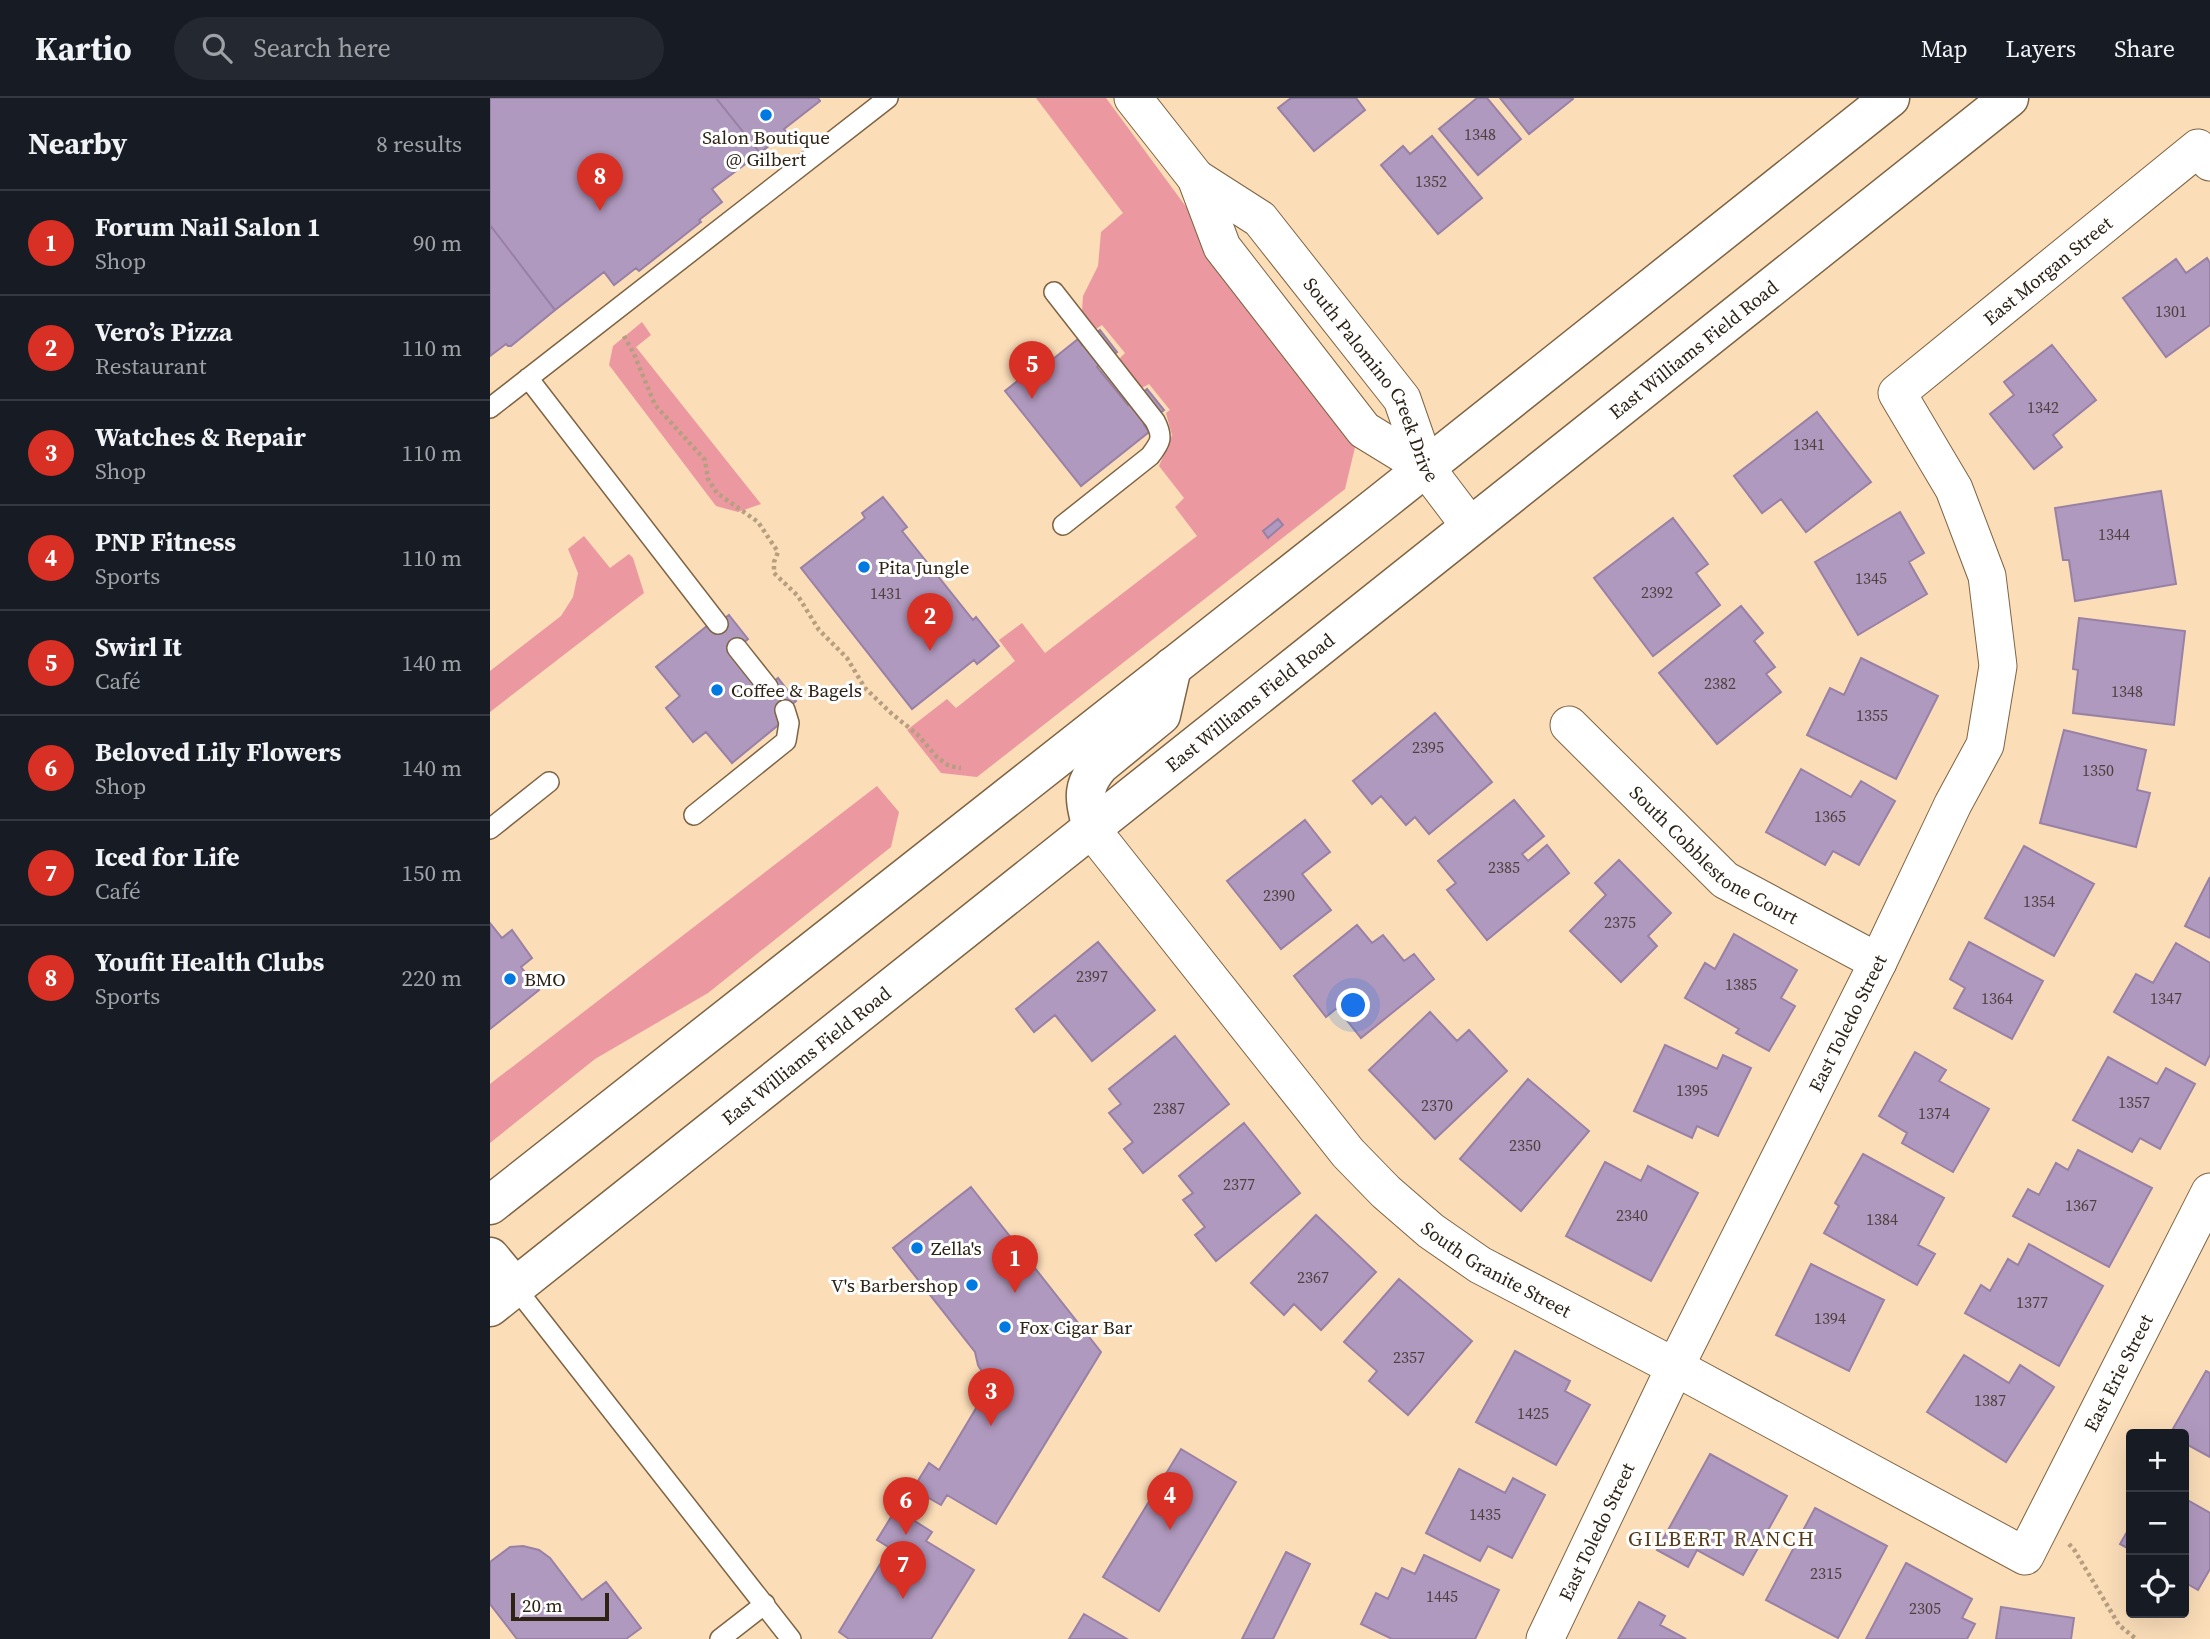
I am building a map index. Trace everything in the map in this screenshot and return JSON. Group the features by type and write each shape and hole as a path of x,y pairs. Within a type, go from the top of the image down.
{"main road":[{"path":"490,1205 1426,468 1890,98"},
{"name":"East Williams Field Road","path":"503,1297 2009,98"},
{"path":"1092,830 1084,795 1086,786 1100,765 1161,715 1172,667"},
{"path":"490,1257 503,1297"}],"street":[{"name":"South Palomino Creek Drive","path":"1133,98 1196,178 1222,247 1364,430 1426,468"},
{"name":"East Morgan Street","path":"1897,393 2204,155"},
{"name":"South Palomino Creek Drive","path":"1196,178 1260,219 1402,399 1426,468"},
{"name":"East Toledo Street","path":"1545,1639 1675,1367 1878,962 1953,804 1985,745 1998,666 1987,576 1954,489 1897,393"},
{"path":"1426,468 1470,526"},
{"name":"South Cobblestone Court","path":"1569,725 1725,880 1878,962"},
{"name":"South Granite Street","path":"1092,830 1348,1153 1386,1192 1431,1231 1480,1265 2025,1556"},
{"name":"East Erie Street","path":"2025,1556 2210,1192"}],"lane":[{"path":"490,408 888,98"},
{"path":"1054,292 1155,421 1160,434 1160,443 1150,456 1063,526"},
{"path":"528,378 718,624"},
{"path":"737,648 768,687"},
{"path":"694,815 786,741 789,723 785,709"},
{"path":"490,829 549,782"},
{"path":"503,1297 765,1604 791,1639"},
{"path":"720,1639 765,1604"}],"path":[{"path":"611,314 634,354 654,405 705,460 708,479 717,493 758,522 778,552 774,573 798,596 819,630 847,658 865,688 892,715 917,734 937,757 949,766 961,768"},
{"path":"2045,1518 2075,1551 2119,1625 2136,1639"}],"shaded area":[{"path":"1036,98 1106,98 1357,439 1345,489 977,777 941,773 907,730 947,699 956,708 1015,661 999,640 1022,623 1045,653 1197,536 1175,507 1184,498 1159,466 1172,435 1166,413 1170,410 1149,384 1142,388 1119,359 1125,353 1102,325 1096,329 1082,311 1083,296 1098,266 1101,232 1123,213"},
{"path":"642,322 651,335 636,347 761,504 738,512 716,506 609,365 613,346"},
{"path":"584,536 610,568 629,554 633,558 644,593 490,712 490,671 561,616 573,597 578,573 568,549"},
{"path":"877,786 899,812 891,847 708,993 595,1059 490,1143 490,1084"}],"building":[{"path":"490,98 716,98 760,153 712,189 722,202 639,271 636,268 614,285 604,272 555,310 490,225"},
{"name":"Salon Boutique @ Gilbert","path":"716,98 818,98 820,101 784,129 786,132 760,153"},
{"path":"1291,98 1356,98 1365,110 1314,151 1278,108"},
{"path":"1477,98 1487,98 1521,139 1478,175 1439,129"},
{"path":"1500,98 1572,98 1573,99 1529,134"},
{"path":"1432,136 1482,198 1438,234 1381,165 1403,146 1410,154"},
{"path":"490,225 555,310 511,346 506,344 490,356"},
{"path":"2207,258 2210,263 2210,325 2166,357 2123,298 2176,259 2186,273"},
{"path":"1100,330 1117,352 1097,367 1128,405 1147,389 1164,410 1144,425 1149,432 1081,486 1005,391 1040,363 1043,367 1078,339 1082,345"},
{"path":"2052,345 2096,400 2053,435 2062,447 2034,469 1990,414 2014,395 2004,382"},
{"path":"1817,412 1871,482 1806,532 1781,499 1762,513 1734,476"},
{"path":"2161,491 2176,584 2075,601 2069,560 2063,560 2055,508"},
{"path":"883,497 907,527 902,531 973,620 976,617 999,646 977,664 974,660 912,709 801,568 865,518 862,513"},
{"path":"1900,512 1924,553 1909,562 1927,594 1858,635 1815,562"},
{"path":"1673,518 1708,564 1696,573 1720,605 1653,656 1594,578"},
{"path":"1278,519 1283,525 1268,538 1263,531"},
{"path":"1741,606 1763,633 1754,641 1775,667 1766,674 1781,692 1717,744 1659,673"},
{"name":"Coffee & Bagels","path":"729,615 748,639 730,654 761,692 778,678 796,701 778,716 782,722 732,763 706,732 693,742 666,708 680,696 656,667 707,626 710,630"},
{"path":"2079,618 2185,631 2174,725 2073,713 2078,670 2073,669"},
{"path":"1861,658 1938,696 1896,779 1807,735 1830,688 1844,695"},
{"path":"1435,713 1492,782 1429,834 1415,817 1406,825 1381,796 1372,804 1353,781"},
{"path":"2064,730 2146,750 2137,790 2150,793 2136,847 2040,823"},
{"path":"1801,769 1851,797 1861,781 1895,801 1859,865 1833,851 1825,865 1766,832"},
{"path":"1514,800 1544,836 1522,854 1528,861 1547,845 1569,873 1487,940 1447,890 1456,883 1438,861"},
{"path":"1305,820 1330,852 1302,874 1331,910 1281,949 1227,881"},
{"path":"2024,846 2094,884 2054,956 1985,918"},
{"path":"1619,860 1671,913 1648,936 1657,946 1621,982 1570,931 1606,895 1595,883"},
{"path":"2210,877 2210,938 2185,926"},
{"name":"BMO","path":"490,923 502,938 512,930 532,958 521,967 539,990 490,1029"},
{"path":"1357,925 1372,943 1383,935 1404,961 1414,954 1434,979 1361,1038 1337,1008 1326,1017 1294,976"},
{"path":"1734,934 1797,970 1781,998 1795,1006 1769,1051 1736,1033 1739,1029 1685,998 1705,963 1715,969"},
{"path":"1098,942 1155,1010 1092,1061 1055,1015 1034,1032 1016,1009"},
{"path":"1969,942 2043,981 2012,1039 1954,1008 1965,988 1950,979"},
{"path":"2176,943 2210,963 2210,1055 2205,1065 2114,1012 2136,974 2153,983"},
{"path":"1430,1012 1457,1041 1469,1030 1507,1071 1435,1139 1369,1070"},
{"path":"1175,1036 1229,1104 1143,1173 1124,1149 1133,1142 1109,1113 1121,1104 1109,1089"},
{"path":"1665,1045 1717,1069 1723,1055 1751,1068 1718,1136 1697,1126 1692,1138 1634,1111"},
{"path":"1915,1052 1946,1070 1939,1081 1989,1109 1953,1172 1902,1143 1907,1133 1879,1116"},
{"path":"2108,1057 2157,1084 2166,1068 2195,1084 2160,1149 2140,1138 2132,1152 2073,1120"},
{"path":"1528,1079 1589,1131 1521,1211 1460,1159"},
{"path":"1244,1123 1300,1193 1216,1261 1195,1235 1205,1227 1183,1200 1193,1193 1179,1176"},
{"path":"2078,1150 2152,1188 2109,1267 2013,1216 2028,1189 2039,1195 2056,1163 2068,1170"},
{"path":"1863,1154 1944,1198 1918,1245 1935,1254 1917,1285 1824,1233 1839,1206 1835,1203"},
{"path":"1605,1162 1641,1181 1648,1166 1698,1193 1651,1281 1566,1236"},
{"path":"971,1187 1101,1352 996,1524 947,1495 941,1505 913,1489 929,1463 939,1470 990,1385 978,1365 975,1352 893,1248"},
{"path":"1316,1215 1376,1272 1321,1330 1294,1304 1284,1315 1251,1283"},
{"path":"2029,1244 2103,1286 2059,1366 1965,1313 1981,1285 1990,1291 2008,1259 2018,1265"},
{"path":"1811,1264 1884,1300 1849,1371 1776,1335"},
{"path":"1399,1279 1472,1341 1408,1415 1369,1381 1377,1371 1344,1342"},
{"path":"1515,1351 1570,1381 1565,1391 1590,1405 1556,1465 1476,1422"},
{"path":"1964,1355 2009,1383 2020,1365 2054,1387 2006,1462 1927,1412"},
{"path":"2206,1371 2210,1373 2210,1457 2189,1446 2189,1429 2173,1429"},
{"path":"1181,1449 1236,1482 1159,1611 1103,1577"},
{"path":"1710,1454 1787,1496 1743,1575 1697,1550 1688,1567 1657,1550"},
{"path":"1459,1469 1505,1493 1513,1478 1545,1495 1512,1558 1488,1546 1480,1561 1426,1533"},
{"path":"2189,1501 2210,1513 2210,1569 2198,1590 2189,1585"},
{"path":"1815,1508 1887,1546 1838,1638 1766,1600"},
{"path":"896,1509 932,1532 926,1541 974,1570 931,1639 849,1639 839,1632 890,1548 877,1540"},
{"path":"2126,1534 2126,1547 2120,1544"},
{"path":"523,1546 539,1550 550,1558 582,1600 606,1582 641,1628 626,1639 517,1639 490,1604 490,1562 510,1547"},
{"path":"1286,1552 1310,1564 1273,1639 1242,1639"},
{"path":"1424,1555 1499,1590 1475,1639 1392,1639 1361,1624 1376,1593 1388,1599 1402,1568 1415,1574"},
{"path":"1906,1563 1972,1599 1962,1618 1975,1624 1967,1639 1866,1639"},
{"path":"1639,1602 1665,1616 1660,1625 1686,1639 1618,1639"},
{"path":"2001,1607 2074,1618 2071,1639 1996,1639"},
{"path":"1084,1614 1127,1639 1069,1639"}],"place":[{"name":"Salon Boutique @ Gilbert","path":"766,115"},
{"name":"Youfit Health Clubs","path":"600,211"},
{"name":"Swirl It","path":"1032,399"},
{"name":"Pita Jungle","path":"864,567"},
{"name":"Vero’s Pizza","path":"930,651"},
{"name":"Coffee & Bagels","path":"717,690"},
{"name":"BMO","path":"510,979"},
{"name":"Zella's","path":"917,1248"},
{"name":"V's Barbershop","path":"972,1285"},
{"name":"Forum Nail Salon 1","path":"1015,1293"},
{"name":"Fox Cigar Bar","path":"1005,1327"},
{"name":"Watches & Repair","path":"991,1426"},
{"name":"PNP Fitness","path":"1170,1530"},
{"name":"Beloved Lily Flowers","path":"906,1535"},
{"name":"Iced for Life","path":"903,1599"}],"district":[{"name":"GILBERT RANCH","path":"1722,1538"}]}
